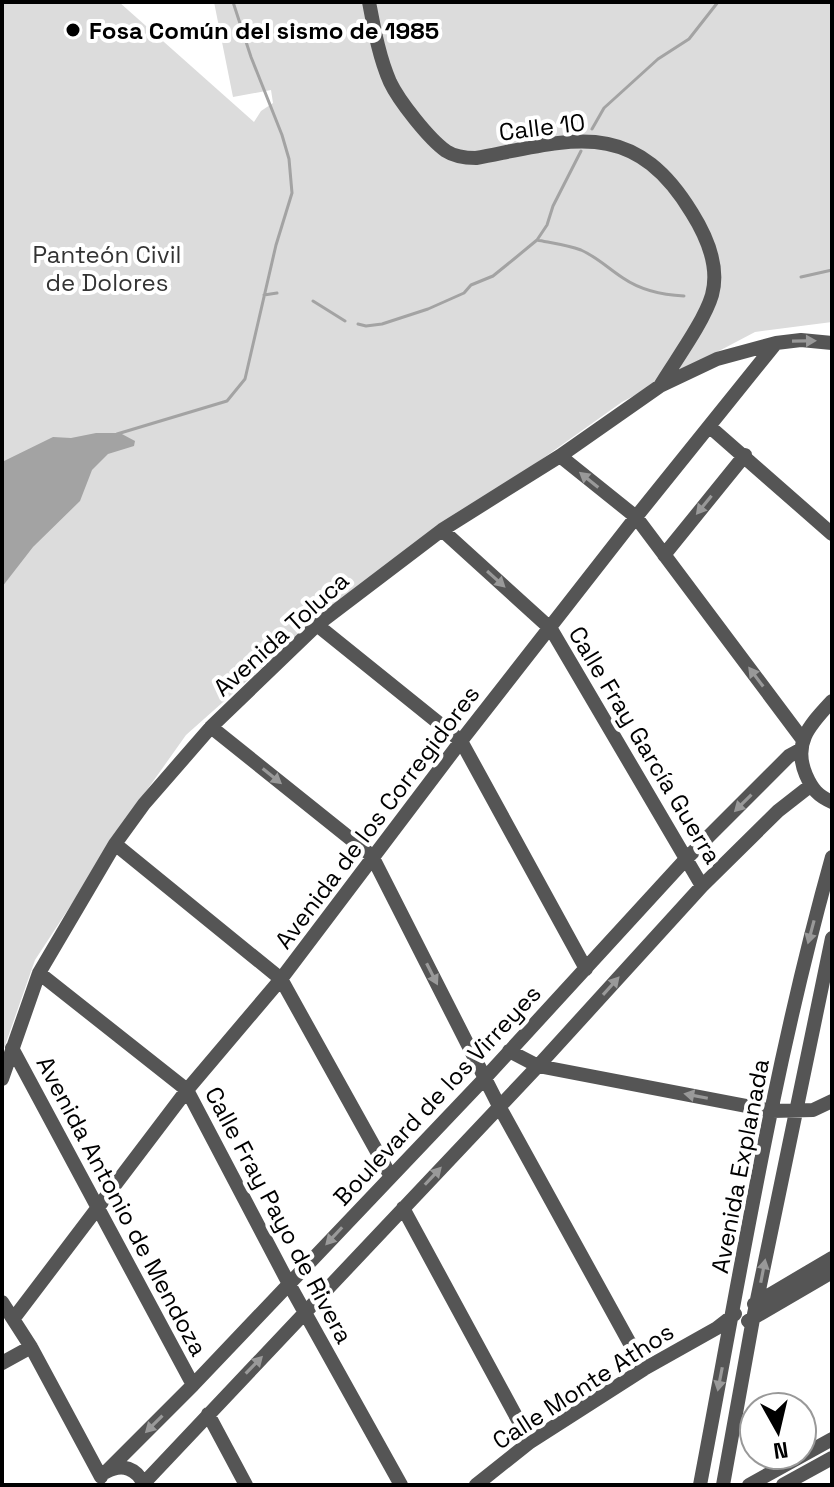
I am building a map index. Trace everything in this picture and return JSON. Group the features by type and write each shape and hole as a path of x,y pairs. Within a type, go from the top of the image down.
{"street":[{"name":"Calle 10","path":"369,2 392,85 446,151 462,158 476,158 570,140 600,142 624,149 651,163 675,184 704,232 714,273 712,295 704,312 660,386"},
{"name":"Avenida Toluca","path":"2,1079 39,973 115,844 144,804 211,727 317,625 442,530 560,456 660,386 717,359 776,343 801,340 832,343"},
{"name":"Avenida de los Corregidores","path":"14,1318 187,1090 281,979 461,741 776,343"},
{"path":"710,427 832,534"},
{"path":"664,555 745,455"},
{"path":"560,456 636,517 801,745 803,770 810,786 819,797 832,802"},
{"name":"Calle Fray García Guerra","path":"442,530 551,629 702,886"},
{"path":"317,625 461,741 586,969"},
{"name":"Boulevard de los Virreyes","path":"101,1478 485,1078 685,860 801,745 812,723 832,701"},
{"path":"211,727 372,856 499,1106 644,1369"},
{"path":"2,1302 31,1347 101,1478 120,1467 128,1468 144,1484 538,1066 702,886 778,811 810,786"},
{"path":"115,844 281,979 390,1175"},
{"name":"Avenida Explanada","path":"700,1485 726,1324 809,940 832,857"},
{"name":"Avenida Explanada","path":"723,1485 753,1319 832,941"},
{"name":"Calle Fray Payo de Rivera","path":"39,973 187,1090 289,1284 401,1485"},
{"name":"Avenida Antonio de Mendoza","path":"12,1048 193,1385"},
{"path":"509,1051 538,1066 772,1111 813,1110 832,1101"},
{"path":"403,1208 530,1442"},
{"name":"Calle Monte Athos","path":"476,1485 530,1442 644,1369 726,1324 832,1258"},
{"name":"Calle Monte Athos","path":"726,1324 753,1319 832,1272"},
{"path":"2,1363 31,1347"},
{"path":"208,1414 246,1485"},
{"path":"749,1485 832,1439"},
{"path":"783,1485 832,1458"}],"green space":[{"name":"Panteón Civil de Dolores","path":"2,2 119,2 254,122 261,111 273,103 271,90 233,97 214,2 832,2 832,322 755,332 622,402 312,623 186,735 35,960 2,1054"}],"shaded area":[{"path":"96,433 120,433 135,441 134,446 108,454 92,470 80,501 33,547 2,587 2,462 53,437 71,438"}],"waterway":[{"path":"117,434 227,401 245,379 276,245 292,193 289,159 282,135 233,2"},
{"path":"592,129 604,108 658,59 689,39 718,2"},
{"path":"358,324 382,324 428,309 493,276 537,240 581,151"},
{"path":"537,240 581,250 645,289 684,296"},
{"path":"801,277 832,270"},
{"path":"264,295 277,293"},
{"path":"313,301 345,321"}],"place":[{"name":"Fosa Común del sismo de 1985","path":"73,30"}]}
